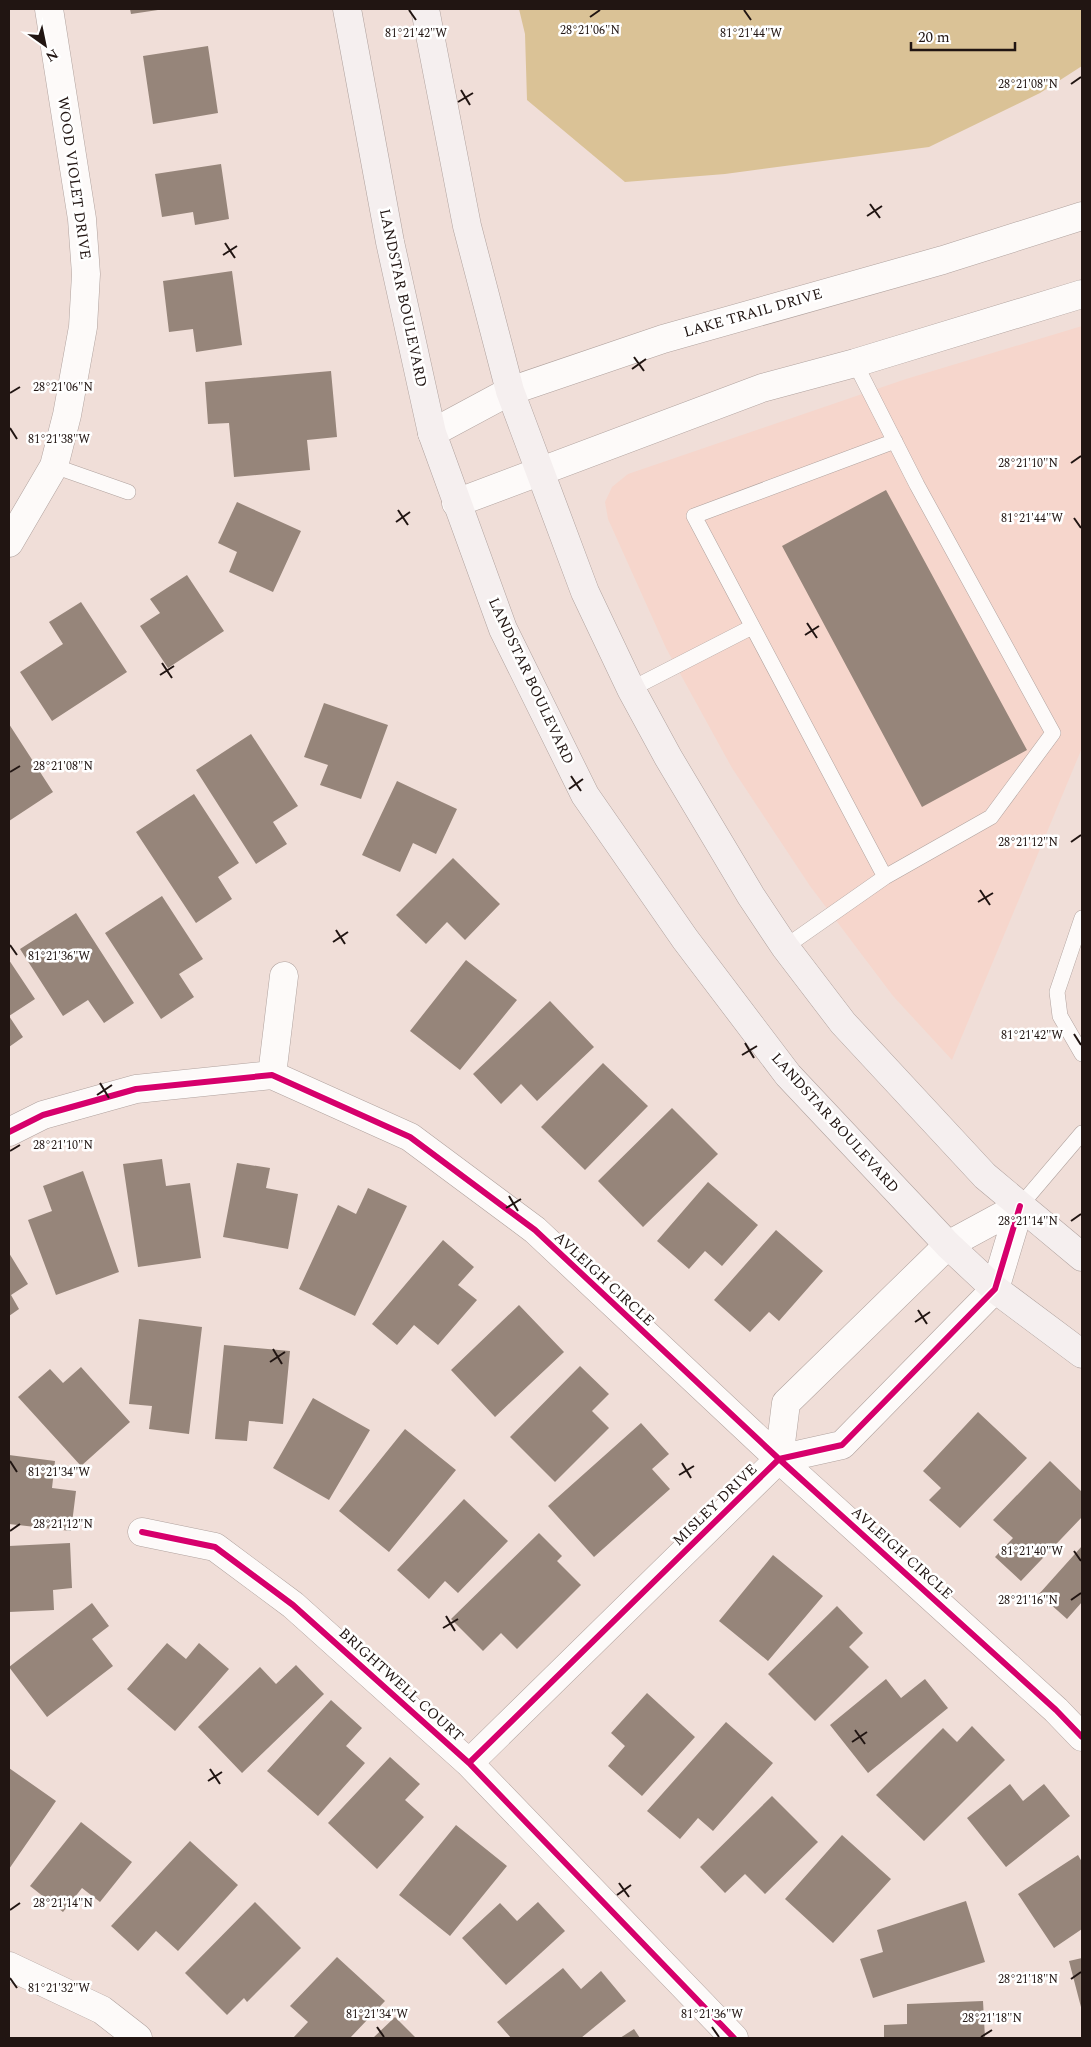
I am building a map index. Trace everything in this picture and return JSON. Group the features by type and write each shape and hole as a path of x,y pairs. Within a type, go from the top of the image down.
{"main road":[{"name":"LANDSTAR BOULEVARD","path":"347,9 390,242 432,433 456,503 504,629 584,795 685,939 788,1075 948,1246 995,1289 1082,1354"},
{"path":"425,9 467,226 510,391 585,592 631,690 697,806 784,947 842,1023 985,1176 1082,1257"}],"street":[{"name":"WOOD VIOLET DRIVE","path":"9,543 54,466 67,415 83,327 86,274 82,219 49,9"},
{"name":"LAKE TRAIL DRIVE","path":"432,433 510,391 663,339 943,260 1082,216"},
{"path":"456,503 539,470 762,388 855,363 1082,294"},
{"path":"272,1076 284,976"},
{"name":"AVLEIGH CIRCLE","path":"9,1132 43,1115 136,1089 272,1076 410,1137 527,1225 779,1459 1056,1710 1082,1737"},
{"path":"1020,1206 995,1289 842,1445 779,1459 786,1403 948,1246 1020,1206"},
{"name":"MISLEY DRIVE","path":"469,1763 779,1459"},
{"name":"BRIGHTWELL COURT","path":"142,1532 214,1547 293,1604 469,1763 734,2038"},
{"path":"9,1966 102,2010 138,2038"}],"lane":[{"path":"784,947 885,877 991,817 1053,733 917,485 855,363"},
{"path":"885,877 694,516 895,441"},
{"path":"54,466 128,492"},
{"path":"631,690 752,627"},
{"path":"1082,918 1057,992 1060,1016 1082,1054"},
{"path":"1020,1206 1082,1133"}],"shaded area":[{"path":"519,9 1082,9 1082,66 1040,93 929,147 725,174 625,182 527,100 525,34"},
{"path":"1082,326 1082,748 952,1060 893,996 810,886 732,768 666,648 608,519 605,502 612,487 628,474 906,379"}],"building":[{"path":"130,9 158,9 158,10 131,14"},
{"path":"208,46 218,113 153,124 143,56"},
{"path":"221,164 229,219 195,225 193,212 162,217 155,174"},
{"path":"232,271 242,345 196,352 193,329 169,332 163,281"},
{"path":"331,371 337,437 307,440 310,470 234,477 229,423 208,424 205,382"},
{"path":"886,490 1027,750 922,807 782,546"},
{"path":"237,502 301,531 273,592 229,572 237,552 218,543"},
{"path":"187,575 224,631 168,668 140,626 160,613 150,599"},
{"path":"81,602 127,672 52,721 20,672 63,644 49,622"},
{"path":"324,703 388,725 361,799 320,785 328,765 304,757"},
{"path":"9,724 53,792 9,821"},
{"path":"251,734 298,806 273,822 287,844 256,864 196,770"},
{"path":"397,781 457,809 436,854 413,843 400,872 362,855"},
{"path":"194,794 239,863 218,877 232,899 196,923 136,832"},
{"path":"453,858 500,904 465,940 447,922 426,944 396,915"},
{"path":"162,896 203,959 179,974 194,997 161,1019 105,933"},
{"path":"76,913 134,1003 104,1023 88,1000 63,1016 20,949"},
{"path":"9,960 35,999 9,1016"},
{"path":"466,960 517,1000 460,1070 410,1031"},
{"path":"550,1001 594,1047 537,1101 521,1084 501,1104 473,1074"},
{"path":"9,1016 23,1037 9,1047"},
{"path":"603,1063 648,1106 585,1170 541,1127"},
{"path":"672,1108 718,1154 643,1227 598,1181"},
{"path":"162,1159 166,1186 190,1183 201,1258 138,1267 123,1164"},
{"path":"237,1163 270,1168 266,1188 298,1194 288,1249 223,1237"},
{"path":"83,1171 119,1272 56,1295 28,1220 52,1211 43,1186"},
{"path":"708,1182 758,1225 722,1266 705,1251 689,1269 657,1241"},
{"path":"368,1188 407,1206 355,1316 299,1289 338,1205 356,1214"},
{"path":"776,1230 823,1271 779,1321 769,1312 750,1332 714,1300"},
{"path":"443,1240 474,1267 458,1285 477,1300 438,1345 414,1325 397,1345 372,1324"},
{"path":"9,1253 28,1284 11,1295 19,1309 9,1316"},
{"path":"519,1305 564,1352 495,1417 451,1370"},
{"path":"139,1319 202,1327 189,1434 149,1429 152,1406 129,1404"},
{"path":"224,1345 290,1351 283,1424 249,1421 247,1441 215,1439"},
{"path":"580,1366 609,1394 592,1411 609,1428 555,1482 510,1437"},
{"path":"81,1367 130,1422 81,1466 18,1397 50,1369 63,1383"},
{"path":"313,1398 370,1430 329,1500 273,1468"},
{"path":"978,1412 1027,1458 960,1528 929,1500 941,1488 923,1471"},
{"path":"641,1423 669,1454 652,1469 670,1489 594,1557 548,1506"},
{"path":"405,1429 456,1470 389,1552 339,1511"},
{"path":"9,1455 55,1461 52,1488 76,1491 71,1531 9,1524"},
{"path":"1050,1461 1082,1492 1082,1517 1021,1581 995,1557 1013,1538 993,1520"},
{"path":"464,1499 508,1541 458,1593 445,1581 429,1599 397,1570"},
{"path":"539,1533 562,1556 557,1561 581,1585 517,1649 501,1633 483,1651 451,1619"},
{"path":"70,1543 72,1588 53,1590 54,1610 9,1612 9,1546"},
{"path":"1082,1546 1082,1602 1067,1619 1039,1594"},
{"path":"773,1555 823,1596 768,1661 719,1621"},
{"path":"92,1603 109,1626 92,1639 113,1666 47,1717 9,1667"},
{"path":"837,1606 863,1633 849,1647 869,1667 815,1721 768,1674"},
{"path":"167,1643 186,1659 199,1643 229,1669 175,1731 127,1689"},
{"path":"296,1665 324,1694 242,1773 198,1727 260,1667 276,1684"},
{"path":"886,1679 901,1698 925,1679 948,1708 868,1773 830,1725"},
{"path":"647,1693 695,1737 642,1796 608,1766 625,1746 611,1733"},
{"path":"331,1700 362,1728 346,1746 365,1763 318,1816 267,1771"},
{"path":"726,1722 773,1763 713,1831 698,1818 680,1839 647,1811"},
{"path":"972,1726 1005,1760 924,1841 876,1795 943,1728 957,1742"},
{"path":"390,1757 420,1784 405,1800 424,1817 377,1869 328,1823"},
{"path":"9,1768 56,1801 9,1869"},
{"path":"1010,1784 1023,1801 1044,1784 1070,1816 1006,1867 967,1818"},
{"path":"772,1796 818,1842 765,1894 745,1874 725,1893 700,1867"},
{"path":"81,1822 132,1862 100,1902 82,1888 63,1912 30,1886"},
{"path":"456,1825 507,1866 450,1936 399,1895"},
{"path":"842,1835 891,1879 833,1943 785,1899"},
{"path":"190,1841 238,1885 178,1951 156,1931 138,1951 111,1926"},
{"path":"1078,1855 1082,1862 1082,1929 1054,1948 1018,1894"},
{"path":"966,1901 985,1962 873,1998 860,1959 883,1952 877,1930"},
{"path":"255,1902 301,1948 247,2002 244,1998 227,2015 185,1973"},
{"path":"538,1902 565,1931 506,1985 462,1938 500,1903 517,1921"},
{"path":"337,1957 385,2001 350,2038 293,2038 308,2022 290,2006"},
{"path":"1082,1958 1082,2011 1069,1961"},
{"path":"563,1968 581,1989 601,1971 626,2001 581,2038 511,2038 497,2022"},
{"path":"983,2001 985,2038 884,2038 884,2025 907,2024 907,2004"},
{"path":"395,2017 416,2038 373,2038"},
{"path":"634,2029 640,2038 620,2038"}],"cycle path":[{"path":"9,1132 43,1115 136,1089 272,1075 410,1137 535,1230 779,1459 1056,1710 1082,1737"},
{"path":"469,1763 779,1459 842,1445 995,1289 1020,1206"},
{"path":"142,1532 215,1547 293,1605 469,1763 734,2038"}]}
